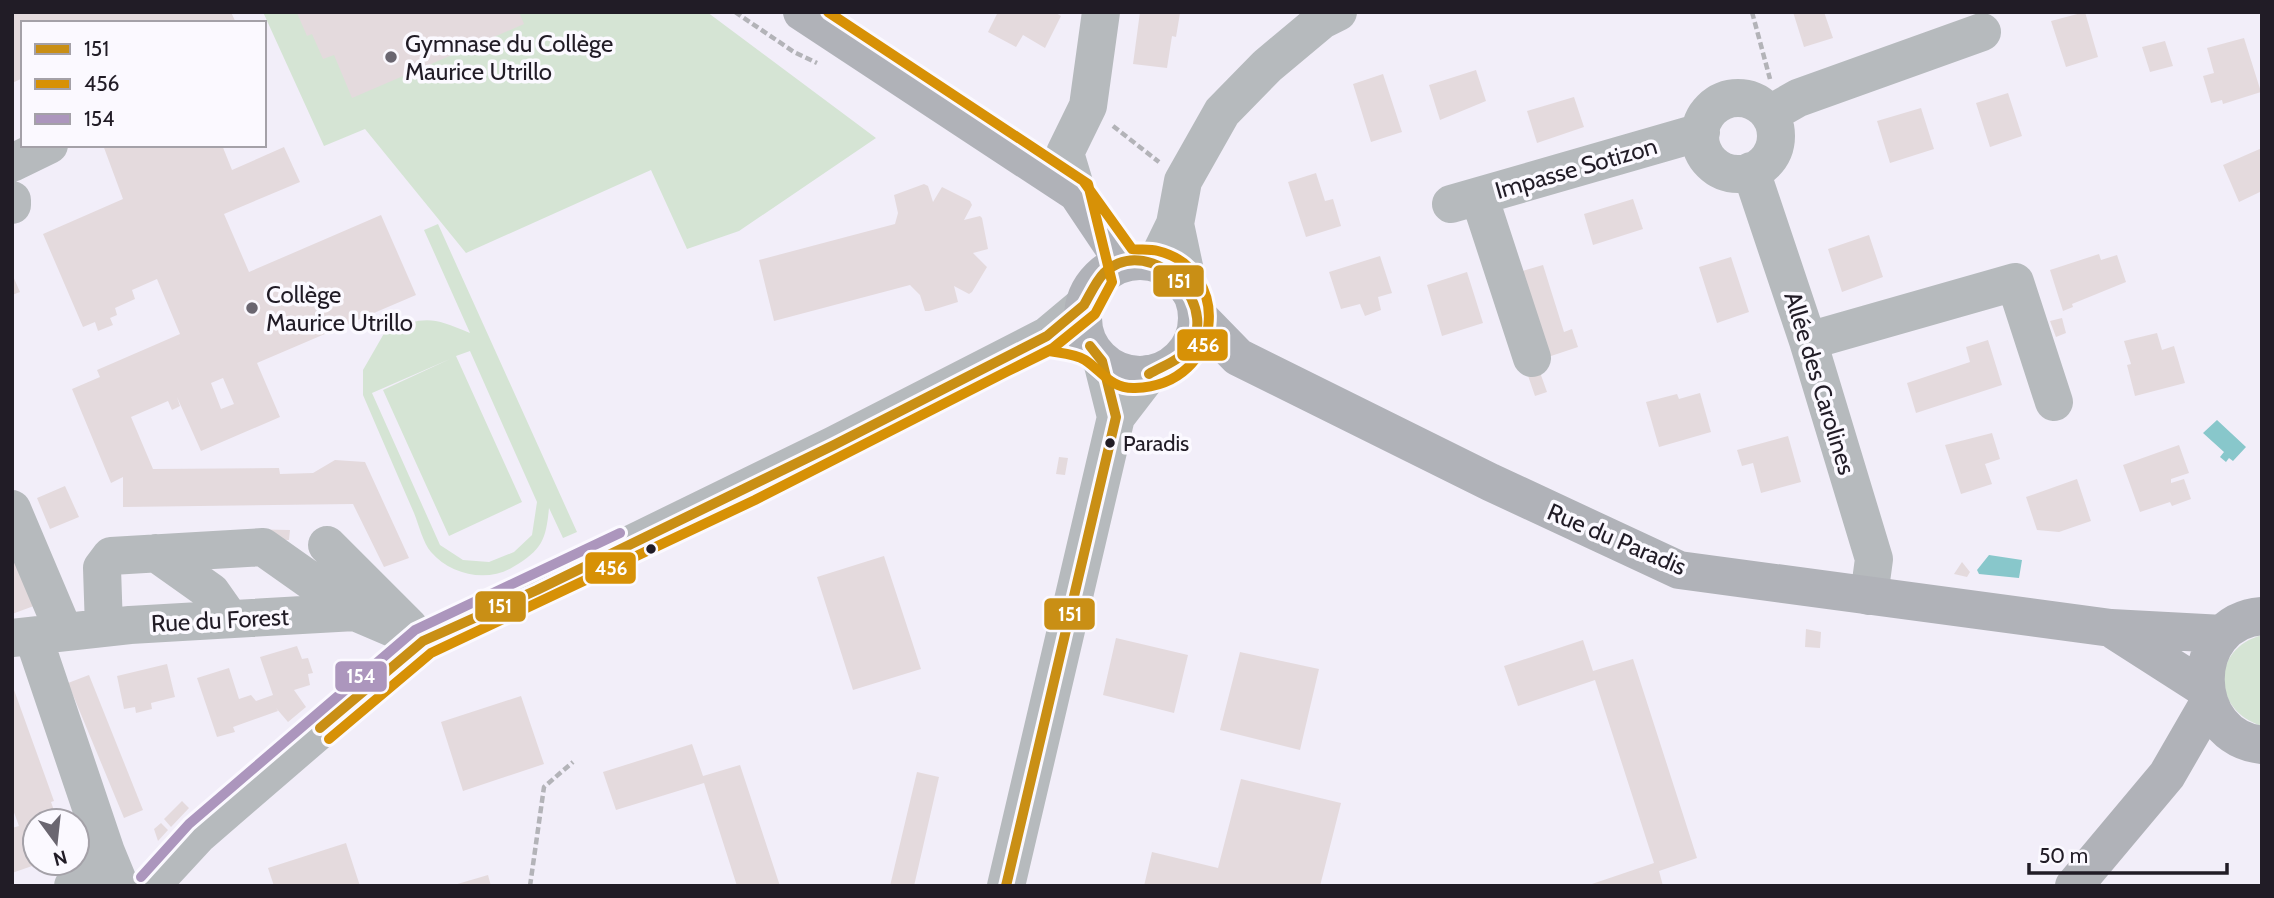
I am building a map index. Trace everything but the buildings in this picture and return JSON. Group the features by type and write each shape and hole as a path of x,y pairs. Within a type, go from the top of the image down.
{"main road":[{"path":"802,12 1077,193 1115,278"},
{"path":"1115,278 1181,278 1193,302 1193,337 1166,365 1125,372 1096,354 1085,333 1115,278"},
{"name":"Rue du Paradis","path":"1193,302 1238,357 1490,482 1679,570 2110,628 2223,634"},
{"name":"Rue du Paradis","path":"1166,365 1238,357"},
{"path":"2247,740 2217,721 2206,696 2205,666 2213,647 2223,634 2239,623 2262,617"},
{"name":"Rue du Paradis","path":"2110,628 2206,696"},
{"path":"2074,886 2167,775 2206,696"},
{"path":"2167,775 2247,740"}],"street":[{"path":"1077,193 1065,153 1088,106 1101,12"},
{"path":"1193,302 1175,224 1183,181 1222,112 1267,66 1322,20 1338,12"},
{"path":"1765,110 1982,32"},
{"path":"1740,98 1765,110 1776,136 1774,148 1761,166 1738,173 1715,165 1702,145 1701,132 1703,121 1718,104 1740,98"},
{"name":"Impasse Sotizon","path":"1532,359 1465,200 1701,132"},
{"path":"12,163 45,147"},
{"name":"Allée des Carolines","path":"1751,171 1808,341 1874,559 1869,596"},
{"path":"151,886 198,835 423,641 718,502 1046,336 1175,224"},
{"path":"1808,341 2015,282 2054,402"},
{"path":"1046,336 1096,354 1116,417"},
{"path":"1006,886 1116,417 1166,365"},
{"path":"12,509 36,635 113,869 73,886"},
{"path":"327,545 423,641"},
{"path":"104,628 102,568 111,556 263,547 355,612"},
{"path":"190,551 285,593 303,615"},
{"path":"190,551 244,590 247,618"},
{"name":"Rue du Forest","path":"36,635 355,612 423,641"}],"path":[{"path":"1752,12 1766,55 1772,87 1765,110"},
{"path":"1088,106 1183,181"},
{"path":"530,886 544,787 573,762"}],"green space":[{"path":"263,12 707,12 876,138 739,231 687,249 651,170 466,253 365,129 324,146"},
{"path":"438,224 577,532 563,538 549,508 544,536 536,549 513,567 492,575 459,571 439,560 428,548 363,395 363,370 386,330 411,322 429,320 470,333 424,230","holes":["470,351 537,502 532,535 514,552 489,562 463,560 440,545 372,393 450,359 383,390 449,536 522,502 456,356"]},
{"path":"2262,635 2262,726 2246,718 2234,707 2226,694 2224,680 2226,666 2233,653 2245,642"}],"water":[{"path":"2217,420 2246,447 2233,461 2229,458 2226,462 2220,457 2224,452 2203,433"},
{"path":"1989,555 2022,560 2019,578 1979,574 1977,570"}],"transit line":[{"name":"456","path":"329,739 431,653 755,500 1053,348 1095,314 1112,282 1088,184 828,12"},
{"name":"456","path":"1008,371 1049,351 1081,358 1113,383 1135,388 1165,382 1187,368 1202,348 1208,325 1207,301 1198,280 1182,262 1158,251 1132,249 1084,182"},
{"name":"151","path":"1084,305 1104,273 1123,262 1143,261 1162,268 1179,281 1191,299 1197,318 1195,338 1182,355 1149,374"},
{"name":"151","path":"320,728 423,641 537,590 834,445 1047,336 1084,305"},
{"name":"151","path":"1006,886 1116,417 1102,361 1090,346"},
{"name":"154","path":"141,877 189,824 415,630 620,533"}],"place":[{"name":"Gymnase du Collège Maurice Utrillo","path":"391,57"},
{"name":"Collège Maurice Utrillo","path":"252,308"},
{"name":"Paradis","path":"1110,443"}]}
